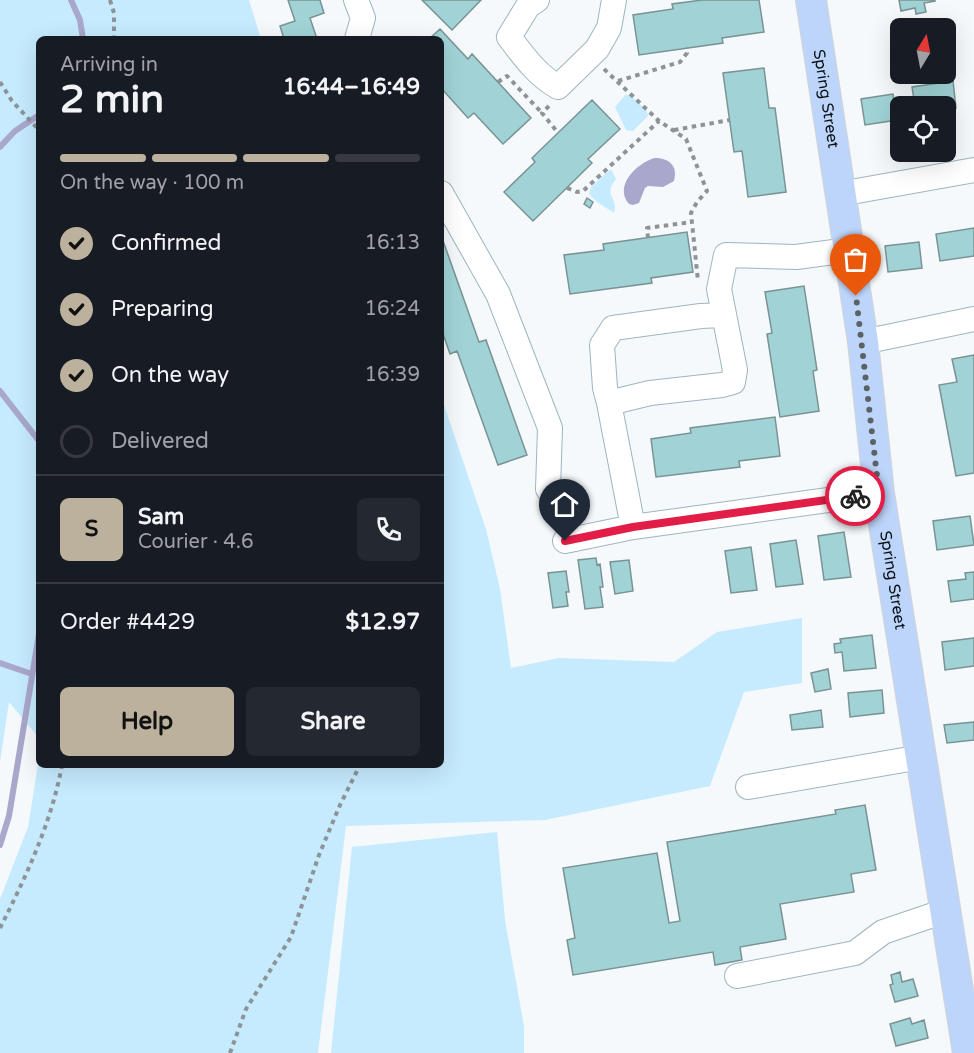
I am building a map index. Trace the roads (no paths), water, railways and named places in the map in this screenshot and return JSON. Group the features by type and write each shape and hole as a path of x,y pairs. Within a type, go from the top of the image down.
{"main road":[{"name":"Spring Street","path":"811,0 863,342 879,493 945,911 970,1050"}],"street":[{"path":"356,0 363,18 358,36"},
{"path":"537,0 528,6 509,37 524,58 544,79 558,87 591,56 609,28 614,0"},
{"path":"840,194 974,170"},
{"path":"444,198 498,294 550,428 548,489"},
{"path":"609,403 650,393 722,386 733,382 735,370 712,316 726,255 796,257 849,250"},
{"path":"633,527 605,388 602,345 613,328 712,316"},
{"path":"863,342 974,319"},
{"path":"565,541 633,527 879,493"},
{"path":"748,787 921,757"},
{"path":"737,976 855,953 883,932 945,911"}],"waterway":[{"path":"71,0 80,20 83,36"},
{"path":"0,147 15,131 36,117"},
{"path":"0,391 36,437"},
{"path":"0,845 9,816 36,652"},
{"path":"0,663 32,674"}]}
